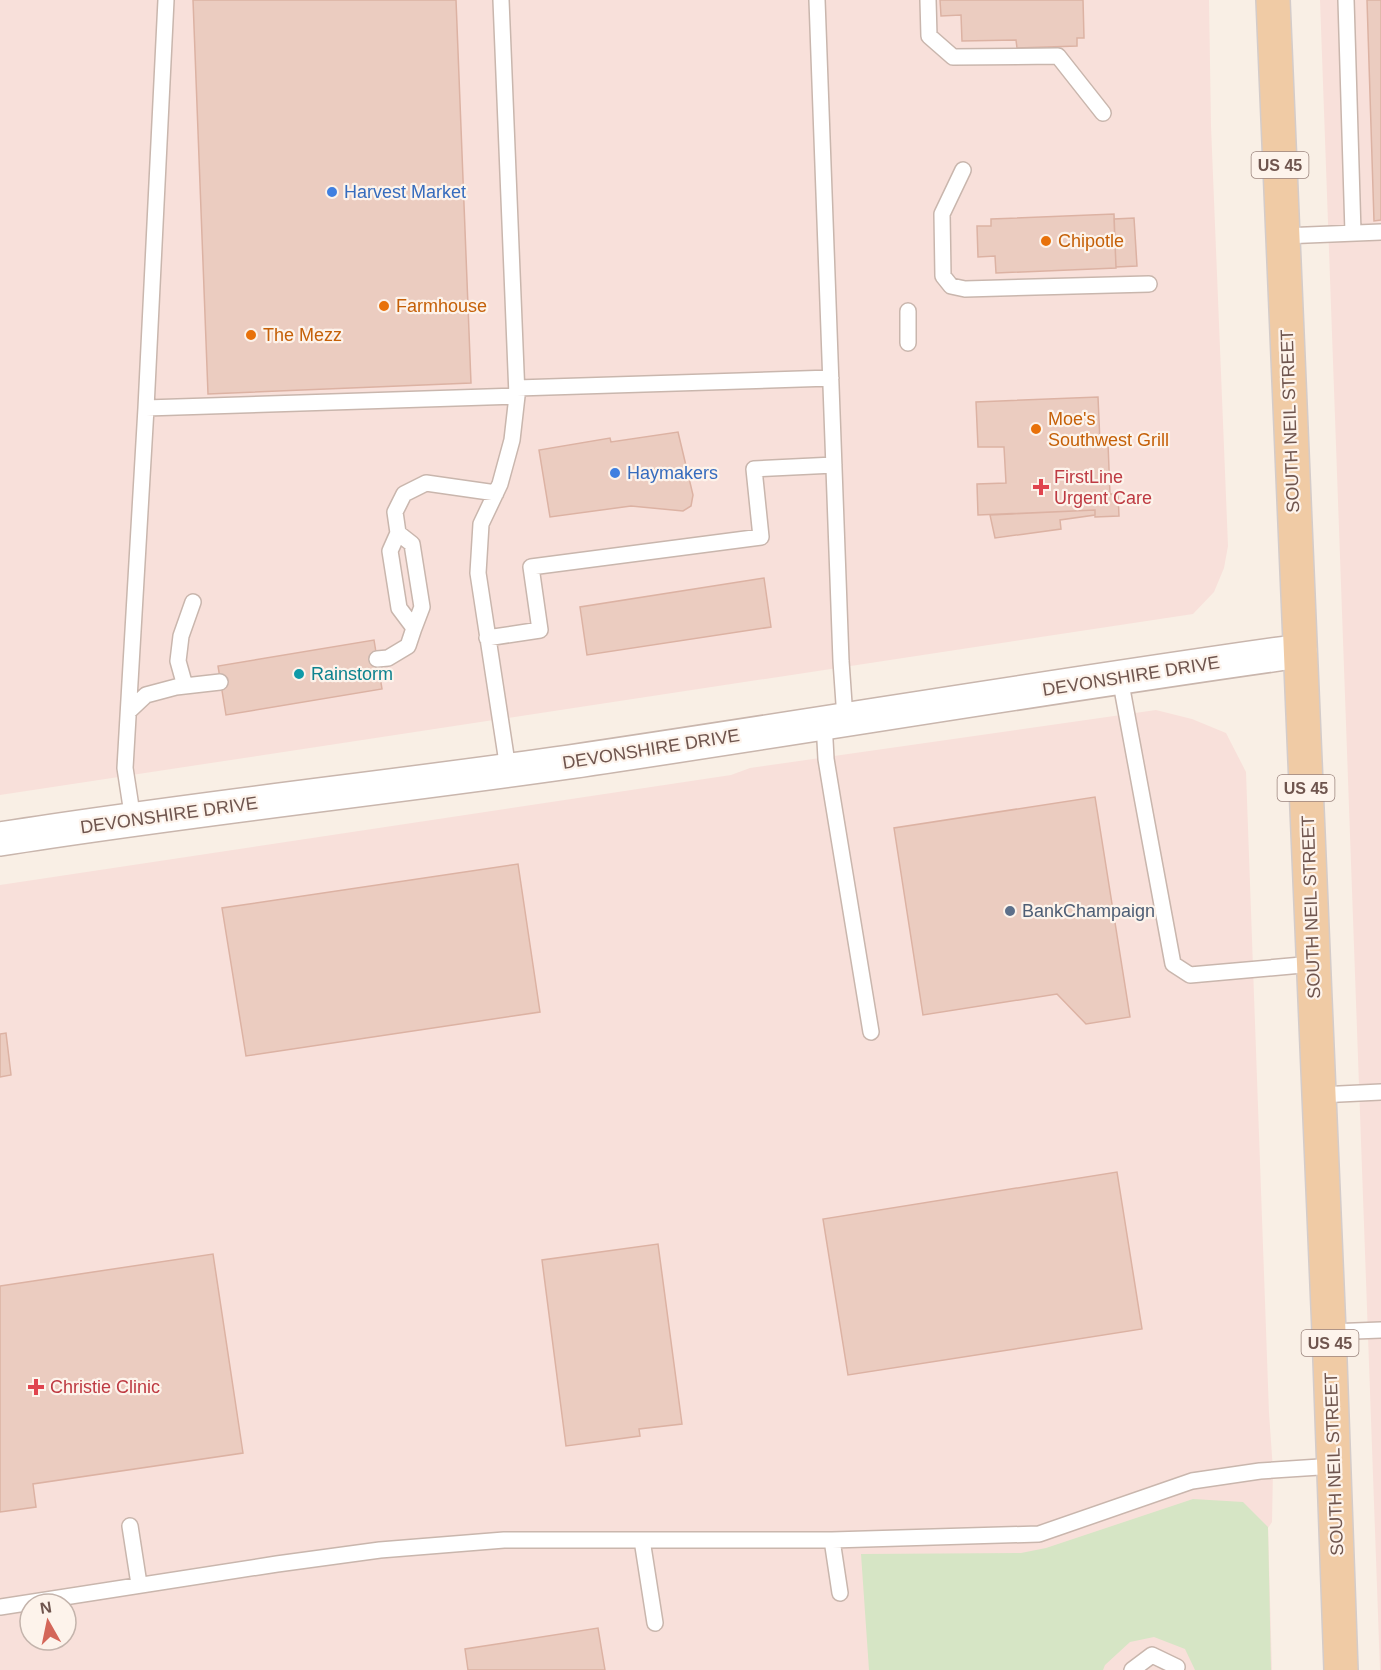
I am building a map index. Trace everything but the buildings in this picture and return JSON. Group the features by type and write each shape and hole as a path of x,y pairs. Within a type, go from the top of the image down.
{"main road":[{"name":"SOUTH NEIL STREET","path":"1273,0 1335,1466 1341,1670"}],"street":[{"name":"DEVONSHIRE DRIVE","path":"0,839 508,770 1300,651"}],"lane":[{"path":"133,820 125,768 166,0"},
{"path":"501,0 517,392 512,440 496,493 481,524 478,573 508,770"},
{"path":"817,0 841,661 834,720 826,759 872,1032"},
{"path":"928,0 929,36 953,57 1058,56 1103,113"},
{"path":"1346,0 1353,233"},
{"path":"963,170 942,214 943,276 951,286 964,289 1149,284"},
{"path":"1283,236 1381,232"},
{"path":"908,311 909,343"},
{"path":"146,408 831,378"},
{"path":"487,638 540,630 531,567 761,537 754,469 834,465"},
{"path":"414,628 399,608 390,551 398,533 395,512 404,494 426,483 496,493"},
{"path":"377,659 388,658 408,646 422,607 412,544 398,533"},
{"path":"185,686 177,661 181,636 193,602"},
{"path":"1120,678 1173,964 1190,975 1313,964"},
{"path":"129,711 146,695 185,686 220,682"},
{"path":"1319,1095 1381,1092"},
{"path":"1329,1332 1381,1330"},
{"path":"0,1607 139,1584 380,1550 504,1540 832,1540 1039,1534 1192,1481 1260,1471 1335,1466"},
{"path":"130,1526 139,1584"},
{"path":"642,1540 655,1623"},
{"path":"832,1540 840,1593"},
{"path":"1132,1670 1152,1655 1177,1666 1176,1670"}],"shaded area":[{"path":"0,0 1209,0 1211,126 1228,546 1224,568 1214,592 1193,614 0,795"},
{"path":"1320,0 1381,0 1381,1670 1380,1670"},
{"path":"1156,710 1192,719 1226,733 1246,772 1273,1470 1272,1522 1268,1528 1272,1670 0,1670 0,885 731,775 750,768"}],"green space":[{"path":"1193,1499 1243,1502 1268,1527 1271,1670 1195,1670 1185,1649 1154,1637 1130,1642 1105,1665 1103,1670 869,1670 861,1554 1021,1553 1046,1548"}],"place":[{"name":"Harvest Market","path":"332,192"},
{"name":"Chipotle","path":"1046,241"},
{"name":"Farmhouse","path":"384,306"},
{"name":"The Mezz","path":"251,335"},
{"name":"Moe's Southwest Grill","path":"1036,429"},
{"name":"Haymakers","path":"615,473"},
{"name":"FirstLine Urgent Care","path":"1041,487"},
{"name":"Rainstorm","path":"299,674"},
{"name":"BankChampaign","path":"1010,911"},
{"name":"Christie Clinic","path":"36,1387"}]}
